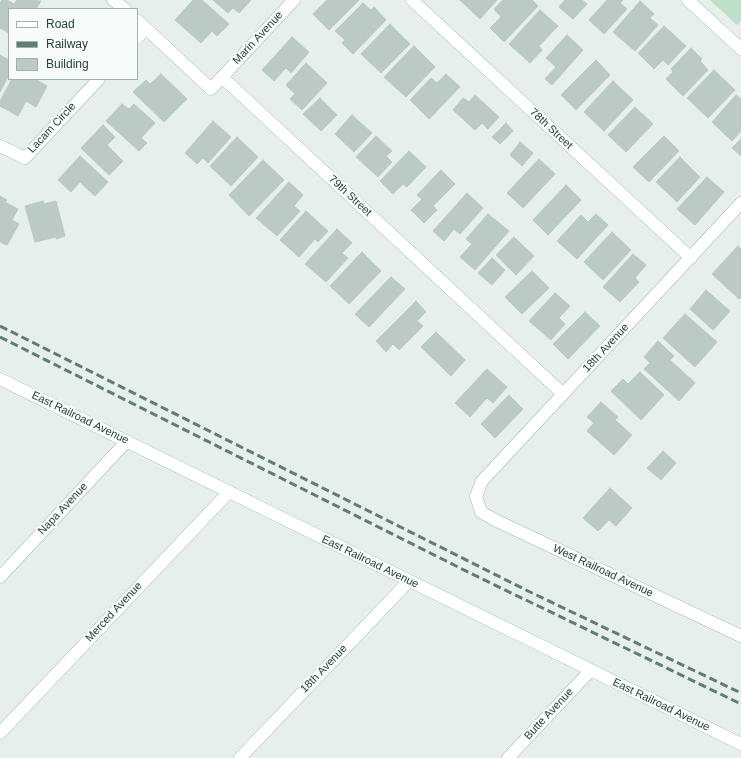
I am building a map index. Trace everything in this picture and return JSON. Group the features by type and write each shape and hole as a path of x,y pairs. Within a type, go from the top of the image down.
{"street":[{"path":"113,0 124,8"},
{"name":"Marin Avenue","path":"222,77 294,0"},
{"name":"78th Street","path":"412,0 691,258"},
{"path":"688,0 741,49"},
{"path":"138,21 211,88 222,77"},
{"path":"138,37 146,28"},
{"name":"79th Street","path":"222,77 563,394"},
{"name":"Lacam Circle","path":"0,146 25,158 97,80"},
{"name":"18th Avenue","path":"476,496 482,481 741,203"},
{"name":"East Railroad Avenue","path":"0,378 741,744"},
{"name":"Napa Avenue","path":"0,577 126,441"},
{"name":"Merced Avenue","path":"0,733 229,492"},
{"name":"West Railroad Avenue","path":"476,496 481,512 495,520 741,636"},
{"name":"18th Avenue","path":"240,758 409,580"},
{"name":"Butte Avenue","path":"508,758 591,670"}],"green space":[{"path":"710,0 741,0 741,21 737,25"}],"building":[{"path":"2,0 7,0 14,4 17,0 41,1 37,8 8,8 8,32 0,28 0,3"},
{"path":"193,0 202,0 229,24 217,36 212,31 201,43 175,20"},
{"path":"213,0 251,0 239,13 233,8 228,13"},
{"path":"327,0 359,0 329,30 313,14"},
{"path":"460,0 497,0 480,19"},
{"path":"503,0 532,0 538,6 504,42 490,28 501,17 494,9"},
{"path":"565,0 582,0 587,4 573,19 559,7"},
{"path":"607,0 623,0 620,3 627,9 604,34 589,20"},
{"path":"640,1 654,14 650,18 658,25 635,51 613,32"},
{"path":"363,3 371,10 374,7 386,20 353,54 342,43 345,40 335,31"},
{"path":"540,10 558,26 539,46 542,50 530,63 509,44"},
{"path":"390,24 410,44 381,73 361,54"},
{"path":"664,26 686,46 668,65 663,60 654,69 638,53"},
{"path":"567,35 583,50 552,85 545,79 556,67 546,58"},
{"path":"292,37 309,52 291,73 286,68 274,81 262,70"},
{"path":"414,46 435,67 406,97 384,77"},
{"path":"691,48 702,59 700,61 708,70 683,96 666,79 673,72 671,69"},
{"path":"0,55 8,59 8,77 0,92"},
{"path":"596,60 610,75 576,110 561,95"},
{"path":"306,63 327,83 302,110 290,99 295,94 286,85"},
{"path":"714,70 735,90 708,118 687,98"},
{"path":"161,74 187,99 164,122 133,92 146,80 150,84"},
{"path":"446,74 460,87 429,119 410,100 431,78 437,83"},
{"path":"11,80 37,80 47,86 36,107 26,101 18,116 0,106 0,101"},
{"path":"613,81 633,100 604,131 584,112"},
{"path":"475,95 499,117 488,129 482,123 475,130 453,110 463,98 469,102"},
{"path":"736,95 741,99 741,131 732,141 712,122"},
{"path":"320,98 337,115 321,131 303,114"},
{"path":"122,104 129,109 134,104 155,123 141,138 147,143 139,151 106,121"},
{"path":"635,107 653,124 626,152 608,135"},
{"path":"352,115 372,133 354,152 335,134"},
{"path":"213,121 231,137 208,163 203,158 197,164 185,153"},
{"path":"506,123 513,131 500,144 492,137"},
{"path":"103,125 115,137 107,145 123,161 109,175 81,148"},
{"path":"376,136 392,151 386,156 392,162 378,177 356,157"},
{"path":"664,136 679,151 649,182 633,167"},
{"path":"237,137 258,157 231,186 210,166"},
{"path":"741,139 741,156 732,148"},
{"path":"520,142 533,153 522,166 510,155"},
{"path":"409,151 426,167 407,187 403,184 393,194 380,181"},
{"path":"80,156 108,182 95,196 80,182 71,192 58,180"},
{"path":"680,157 700,177 677,202 656,182"},
{"path":"539,159 555,174 523,208 507,193"},
{"path":"263,160 284,180 249,216 229,195"},
{"path":"441,170 455,184 433,206 437,210 424,223 411,210 422,199 417,195"},
{"path":"707,177 724,192 695,225 677,209"},
{"path":"289,182 303,195 294,206 300,211 277,236 256,218"},
{"path":"566,185 581,200 548,235 533,220"},
{"path":"467,193 483,208 460,234 454,229 444,241 433,231"},
{"path":"0,196 7,200 5,202 18,209 12,220 19,224 7,245 0,242"},
{"path":"43,201 44,204 56,201 65,236 35,242 25,206"},
{"path":"306,211 328,231 318,242 315,239 299,257 280,240"},
{"path":"488,214 509,231 475,270 460,257 472,244 466,239"},
{"path":"596,214 608,225 577,259 557,241 581,215 588,222"},
{"path":"337,229 352,243 342,253 348,258 326,282 305,264"},
{"path":"612,232 631,250 603,280 584,262"},
{"path":"514,237 534,256 516,275 496,255"},
{"path":"738,246 741,249 741,297 739,299 712,274"},
{"path":"362,252 381,271 349,304 330,286"},
{"path":"633,254 646,265 635,278 639,282 620,302 603,287"},
{"path":"492,258 505,270 492,285 478,273"},
{"path":"532,271 549,288 522,314 505,297"},
{"path":"391,277 405,289 369,327 355,314"},
{"path":"706,290 730,311 713,330 690,309"},
{"path":"555,293 570,306 559,318 565,324 551,340 529,321"},
{"path":"416,301 426,312 417,321 423,326 399,350 393,344 386,352 376,341"},
{"path":"585,312 600,326 568,359 553,344"},
{"path":"685,314 717,342 695,367 663,338"},
{"path":"436,332 465,360 451,376 421,347"},
{"path":"658,341 674,356 670,360 695,383 679,401 644,369 650,363 644,357"},
{"path":"487,369 507,387 493,403 487,398 470,417 455,403"},
{"path":"640,372 664,395 641,420 611,391 623,379 628,384"},
{"path":"509,395 523,409 495,438 481,424"},
{"path":"601,402 618,417 615,420 632,435 614,455 587,431 594,423 587,417"},
{"path":"663,451 676,463 661,480 647,468"},
{"path":"610,488 632,508 616,526 609,520 598,531 583,518"}],"railway":[{"path":"0,326 528,591 741,693"},
{"path":"0,337 470,573 741,704"}]}
